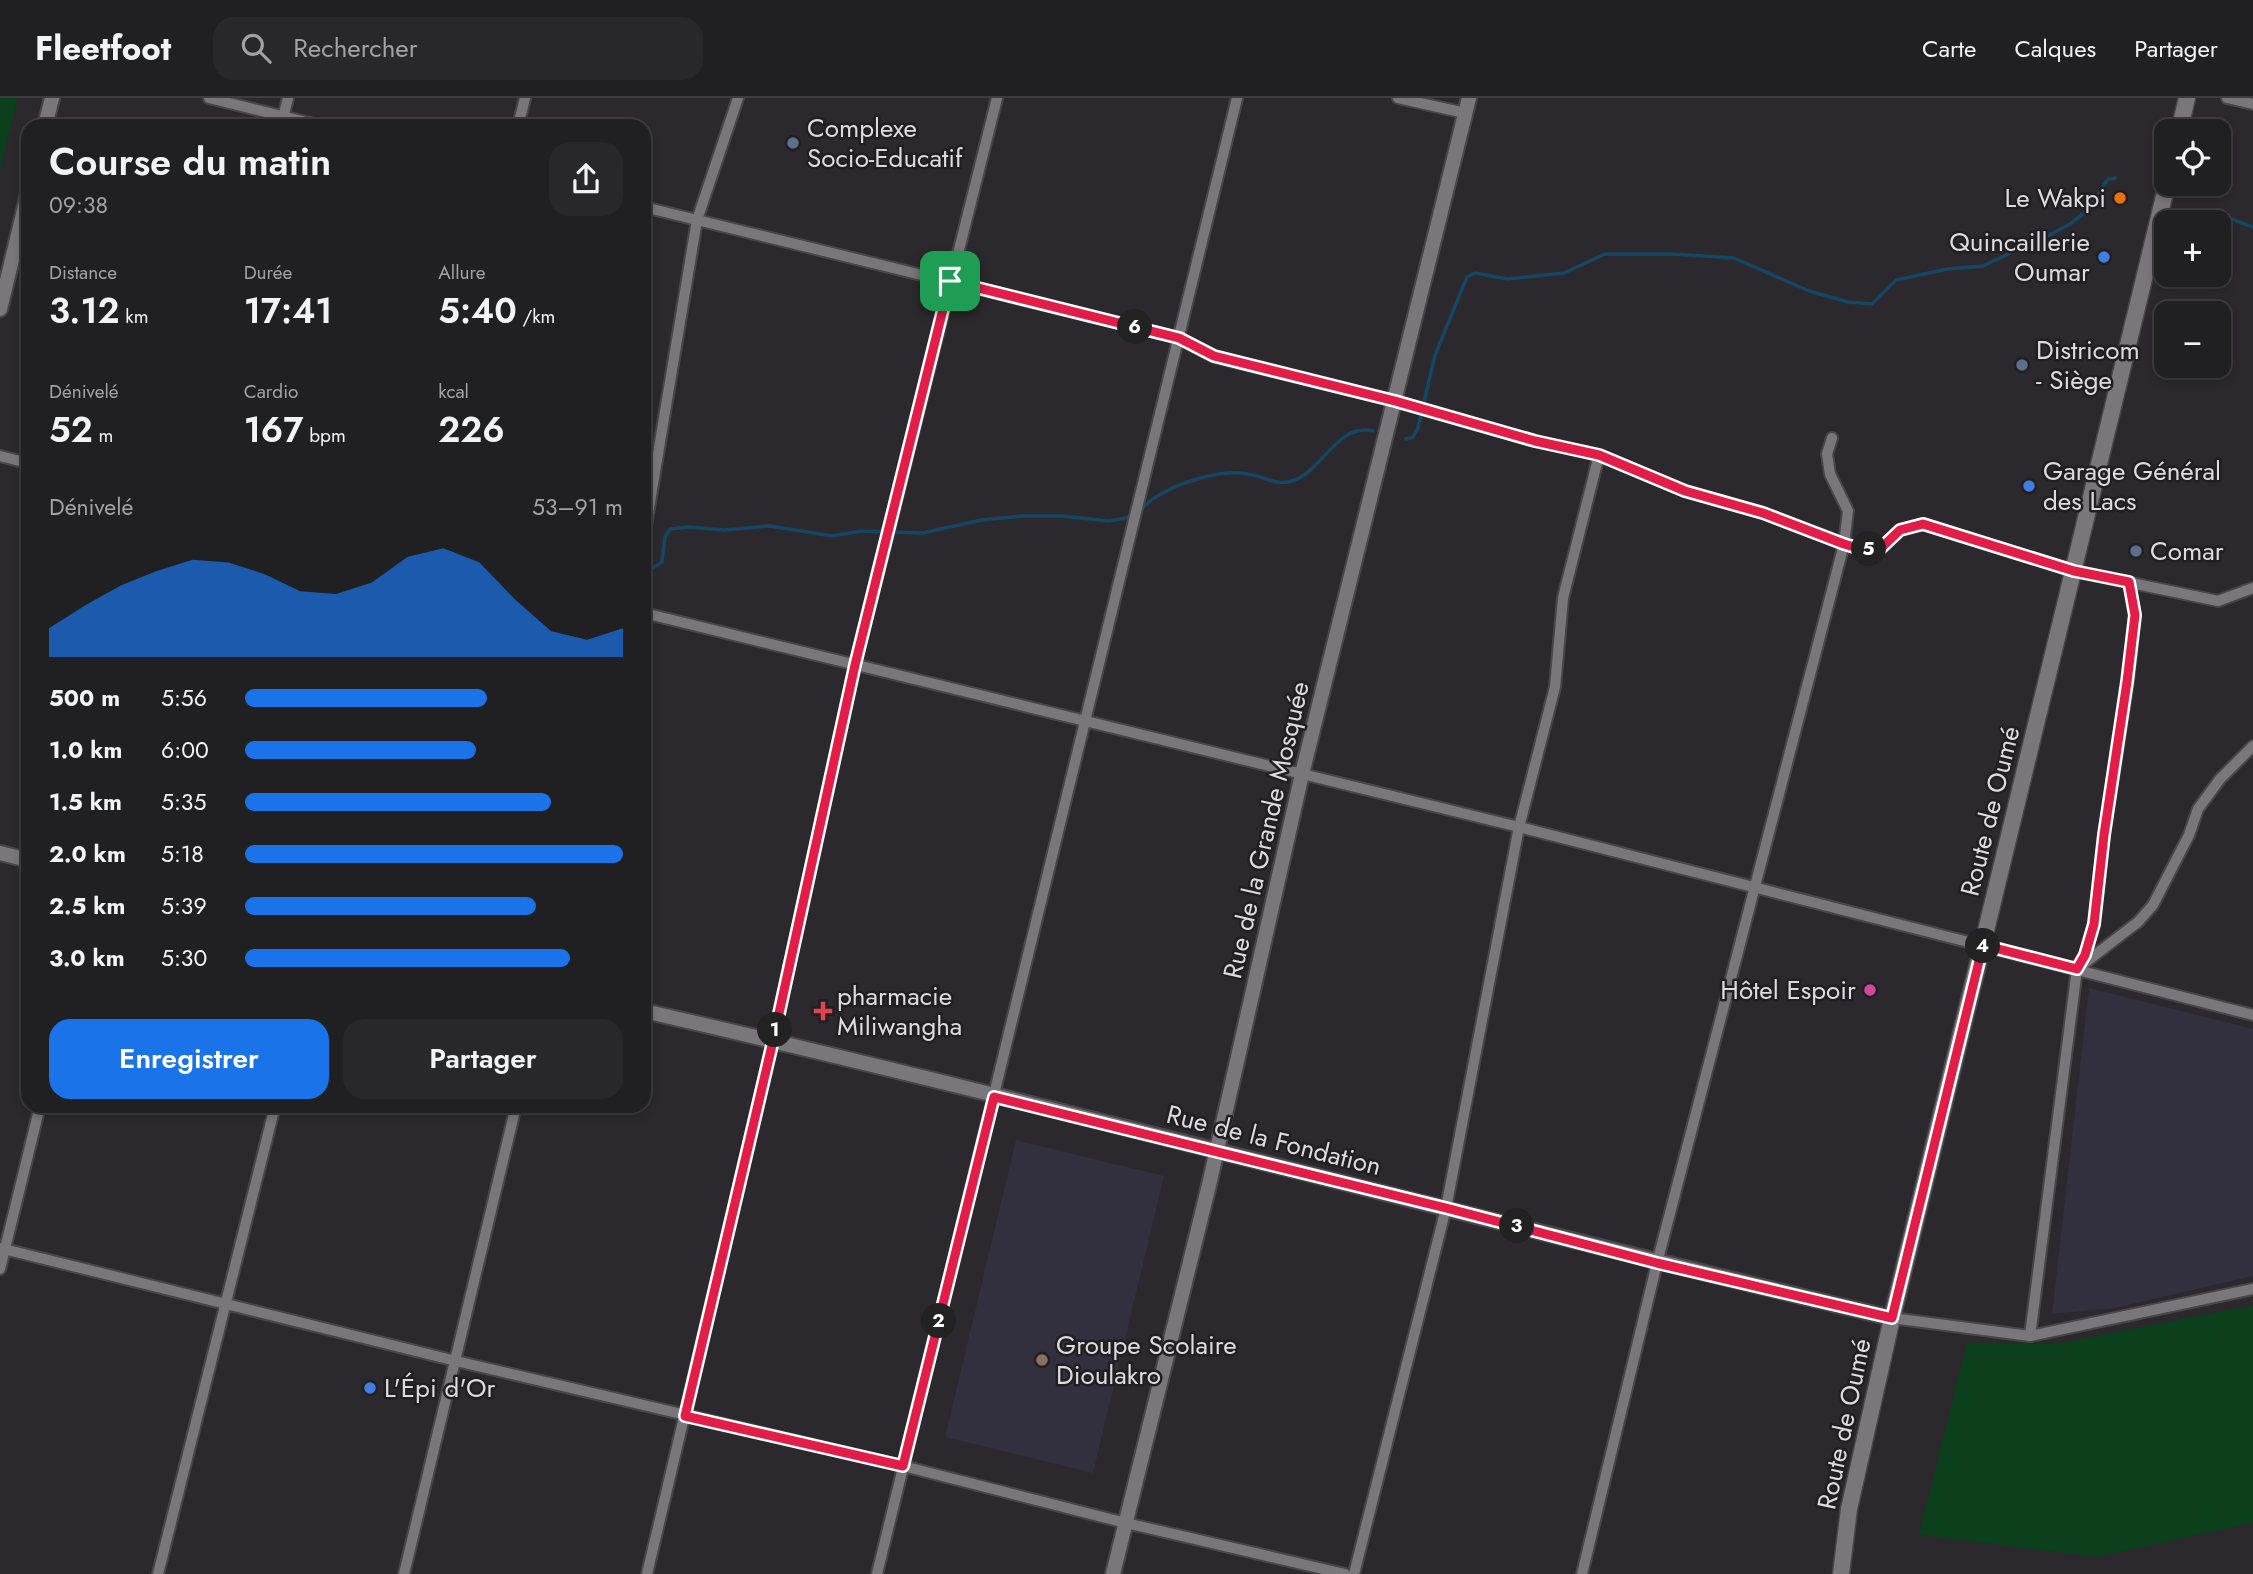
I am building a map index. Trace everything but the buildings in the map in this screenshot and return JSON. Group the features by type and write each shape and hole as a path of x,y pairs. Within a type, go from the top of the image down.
{"main road":[{"path":"2182,119 2187,98"},
{"name":"Route de Oumé","path":"1841,1574 1849,1509 1892,1318 2164,196"}],"street":[{"path":"47,119 52,98"},
{"path":"209,98 276,119"},
{"path":"283,119 288,98"},
{"path":"520,119 525,98"},
{"path":"651,496 697,220 738,98"},
{"path":"647,1574 773,1041 855,665 997,98"},
{"path":"877,1574 1237,98"},
{"path":"1398,98 1465,113"},
{"name":"Rue de la Grande Mosquée","path":"1113,1574 1217,1151 1302,774 1469,98"},
{"path":"2227,98 2253,104"},
{"path":"651,209 1179,338 1214,356 1395,401 1535,441 1599,455 1685,491 1763,513 1861,549 1879,550 1900,530 1923,524 2074,571 2218,601 2253,588"},
{"path":"0,309 21,223"},
{"path":"1582,1574 1657,1263 1844,544 1848,511 1830,474 1827,454 1832,438"},
{"path":"1354,1574 1446,1208 1519,827 1555,687 1563,598 1599,455"},
{"path":"0,456 21,461"},
{"path":"2030,1336 2077,969 2085,955 2094,924 2104,835 2127,682 2135,615 2129,582"},
{"path":"651,616 1519,827 2253,1015"},
{"path":"2077,969 2138,922 2153,905 2189,835 2199,809 2220,779 2253,746"},
{"path":"0,853 21,858"},
{"name":"Rue de la Fondation","path":"651,1014 773,1041 1217,1151 1657,1263 1892,1318"},
{"path":"0,1269 2,1248 38,1113"},
{"path":"158,1574 273,1113"},
{"path":"404,1574 514,1113"},
{"path":"2,1248 456,1361 1345,1574"},
{"path":"1892,1318 2030,1336 2253,1289"}],"shaded area":[{"path":"2089,988 2253,1029 2253,1276 2114,1308 2052,1314"},
{"name":"Groupe Scolaire Dioulakro","path":"1016,1140 1164,1176 1093,1473 945,1437"}],"green space":[{"path":"0,98 18,98 0,169"},
{"path":"2253,1305 2253,1523 2097,1557 1919,1535 1967,1343 2055,1344"}],"waterway":[{"path":"2046,237 2088,210 2108,179 2115,178"},
{"path":"2231,219 2253,227"},
{"path":"1406,439 1413,437 1418,428 1435,355 1467,277 1475,273 1508,279 1564,273 1605,254 1734,258 1809,291 1848,302 1872,304 1896,280 1948,269 1983,266 2019,249"},
{"path":"1139,510 1176,486 1214,475 1238,473 1277,482 1295,480 1314,467 1340,440 1361,430 1373,431"},
{"path":"651,569 662,562 665,537 670,529 689,527 724,530 770,526 832,536 861,531 922,533 982,520 1023,516 1062,516 1109,521 1133,514"}],"place":[{"name":"Complexe Socio-Educatif","path":"793,143"},
{"name":"Le Wakpi","path":"2120,198"},
{"name":"Quincaillerie Oumar","path":"2104,257"},
{"name":"Districom - Siège","path":"2022,365"},
{"name":"Garage Général des Lacs","path":"2029,486"},
{"name":"Comar","path":"2136,551"},
{"name":"Hôtel Espoir","path":"1870,990"},
{"name":"pharmacie Miliwangha","path":"823,1011"},
{"name":"Groupe Scolaire Dioulakro","path":"1042,1360"},
{"name":"L'Épi d'Or","path":"370,1388"}],"route":[{"path":"950,281 1179,338 1214,356 1395,401 1535,441 1599,455 1685,491 1763,513 1861,549 1879,550 1900,530 1923,524 2074,571 2129,582 2135,615 2094,924 2085,955 2077,969 1983,945 1892,1318 1657,1263 1446,1208 994,1097 903,1466 685,1416 773,1041 855,665 950,281"}]}
